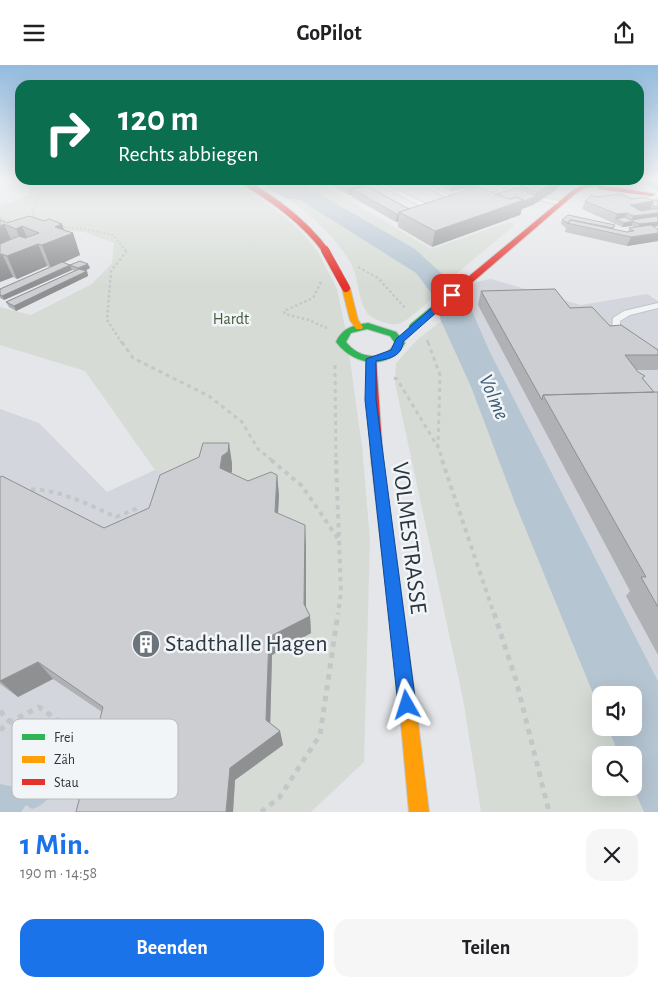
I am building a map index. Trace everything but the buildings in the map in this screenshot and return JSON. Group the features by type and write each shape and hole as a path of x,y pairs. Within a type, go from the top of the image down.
{"main road":[{"path":"295,215 307,224 331,254 346,288 354,320 359,327"},
{"path":"395,337 398,347 394,352 387,356 371,359 354,355 343,346 343,337 347,332 359,327 376,327 395,337 406,336 414,327 547,215"},
{"name":"VOLMESTRASSE","path":"371,359 370,400 383,514 399,627 419,812"}],"lane":[{"path":"633,344 616,329 616,320 627,313 658,305"}],"path":[{"path":"30,222 39,223 34,215"},
{"path":"0,218 15,223 22,223"},
{"path":"58,227 85,229 113,235 126,252 111,271 107,320 130,354 133,358 209,396 242,422 258,449 302,486 339,540"},
{"path":"355,266 368,270 376,276 410,315"},
{"path":"323,279 314,298 284,311 285,314 309,319 327,327 332,334"},
{"path":"426,337 440,375 438,447"},
{"path":"261,812 279,797 320,735 342,592 334,359"},
{"path":"391,376 397,379 438,447 516,681 549,812"},
{"path":"16,491 31,487 79,501 116,517 138,508"},
{"path":"16,719 39,707 56,719"},
{"path":"0,711 10,722 0,730"},
{"path":"79,799 79,812"}],"shaded area":[{"path":"491,279 581,305 647,294 658,301 658,681 490,352 468,302 465,284"},
{"name":"Stadthalle Hagen","path":"0,409 39,423 107,492 155,470 181,471 232,463 232,472 279,495 270,734 236,780 233,812 0,812"}],"green space":[{"name":"Hardt","path":"0,215 282,215 299,229 318,252 337,289 346,332 362,446 370,540 364,762 311,812 233,812 235,780 270,734 272,655 181,471 155,470 85,371 0,345 0,307 31,315 92,284 112,263 114,243 84,232 42,229 0,233"},
{"path":"309,215 324,215 416,273 434,297 401,323 385,323 377,320 365,310 355,273 344,253"},
{"path":"354,215 374,215 431,249 509,222 515,225 449,280 415,249"},
{"path":"441,321 471,387 516,506 592,691 592,736 611,736 615,746 592,746 592,796 637,796 644,812 481,812 463,699 395,383 396,363 417,340"}],"water":[{"name":"Volme","path":"324,215 356,215 415,249 449,280 468,302 490,352 658,681 658,812 644,812 637,796 642,796 642,746 615,746 611,736 642,736 642,686 592,686 592,691 516,506 471,387 441,321 434,297 416,273"},
{"path":"0,784 12,786 12,799 47,799 40,806 32,809 26,805 21,812 0,812"}],"traffic: fast":[{"path":"413,327 465,284"},
{"path":"368,326 393,334 400,343 396,351 380,359 371,359 353,354 346,349 341,342 345,334 355,328 368,326"}],"traffic: slow":[{"path":"346,288 354,320 359,327"},
{"path":"406,690 419,812"}],"traffic: jam":[{"path":"293,215 316,237 326,251 346,288"},
{"path":"465,284 547,215"},
{"path":"371,359 377,459 406,690"}],"place":[{"name":"Stadthalle Hagen","path":"146,644"}],"route":[{"path":"407,705 370,400 371,359 387,356 394,352 398,347 399,341 452,295"}]}
